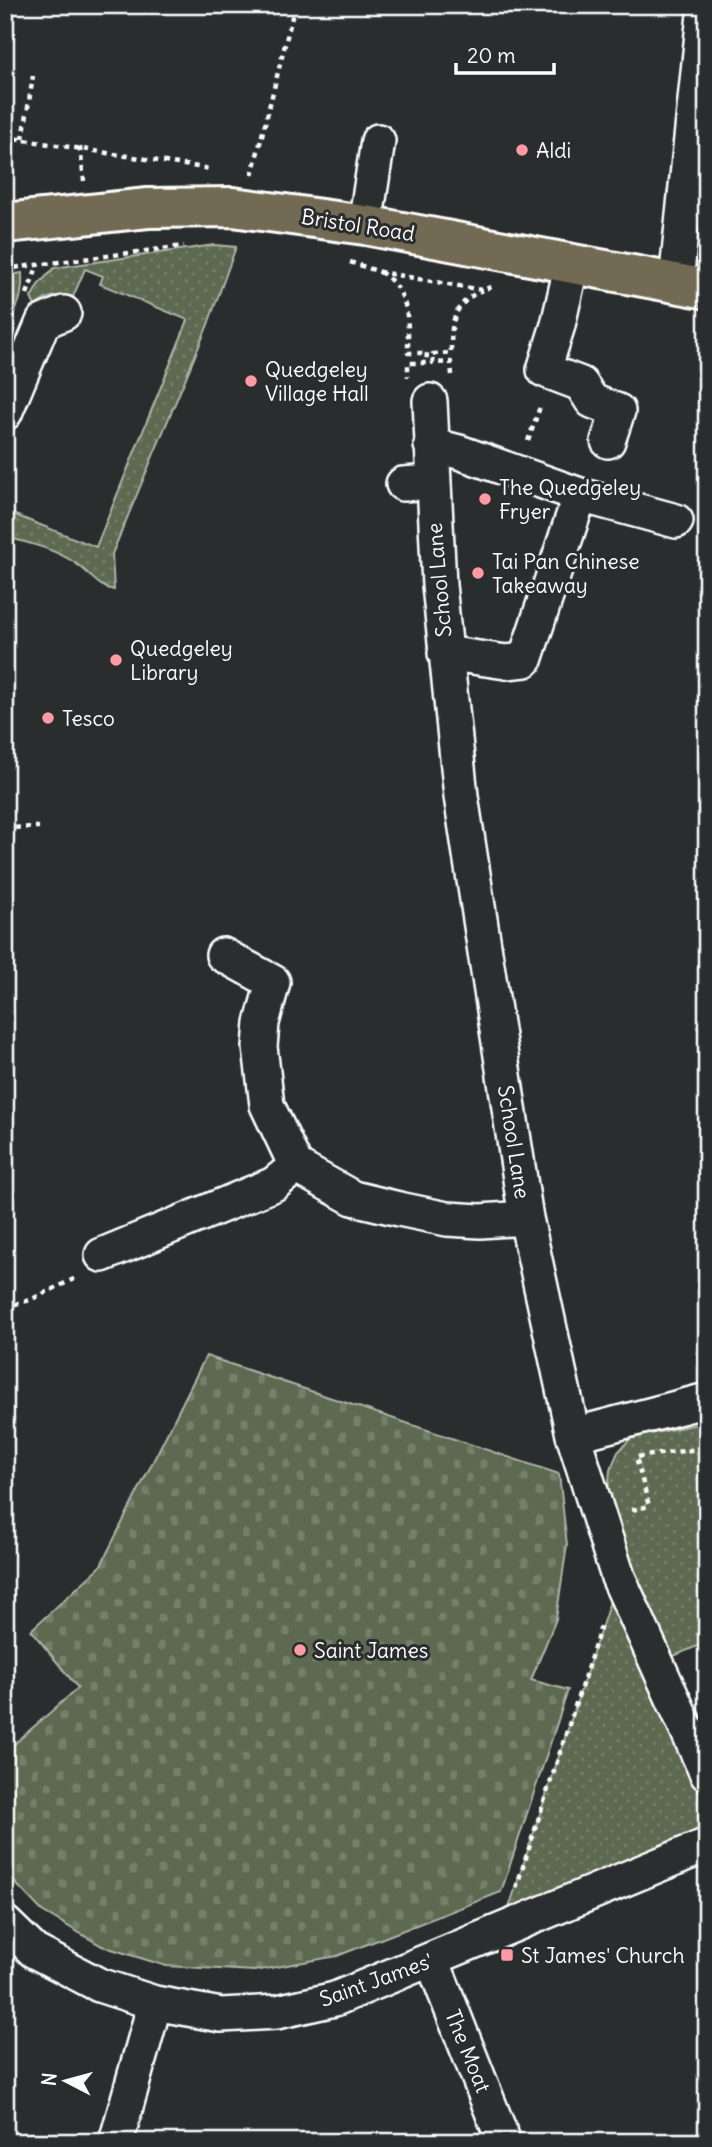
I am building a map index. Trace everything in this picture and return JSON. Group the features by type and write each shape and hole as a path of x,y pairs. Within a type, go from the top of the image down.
{"main road":[{"name":"Bristol Road","path":"5,223 104,211 189,206 233,207 368,243 572,263 691,286"}],"street":[{"path":"691,286 705,5"},
{"path":"368,243 378,141"},
{"path":"572,263 544,370 581,384 592,401 618,411 608,441"},
{"path":"5,413 43,322 64,313"},
{"name":"School Lane","path":"430,401 431,445 417,483 445,653 461,796 526,1218 573,1435 618,1577 707,1774"},
{"path":"431,445 459,452 580,495 676,521"},
{"path":"445,653 506,662 525,660 580,495"},
{"path":"223,955 273,982 262,1023 260,1048 267,1105 296,1167 353,1198 399,1209 447,1219 526,1218"},
{"path":"102,1255 274,1184 296,1167"},
{"path":"573,1435 707,1400"},
{"name":"Saint James'","path":"5,1923 34,1951 99,1985 155,2003 221,2015 277,2012 335,1999 707,1845"},
{"name":"The Moat","path":"432,1960 504,2142"},
{"path":"116,2142 155,2003"}],"path":[{"path":"239,174 252,176 295,5"},
{"path":"23,139 33,76"},
{"path":"5,137 212,170"},
{"path":"347,258 368,243"},
{"path":"5,269 187,246"},
{"path":"380,272 389,278 406,302 408,354 427,354 426,362 408,363 408,401 452,401 452,362 433,363 433,354 451,353 454,316 461,305 482,290"},
{"path":"517,472 542,404 533,402"},
{"path":"5,828 39,827"},
{"path":"5,1307 30,1300 76,1279 102,1255"},
{"path":"649,1506 636,1457 707,1448"},
{"path":"501,1932 618,1577"}],"green space":[{"path":"214,245 236,247 207,327 112,554 114,590 99,583 62,555 5,537 5,511 96,547 188,320 100,284 103,276 85,269 73,297 52,297 35,306 31,298 38,285 54,268"},
{"path":"22,273 20,300 5,323 5,276"},
{"path":"206,1356 559,1474 567,1545 556,1619 531,1680 568,1690 501,1892 337,1956 254,1971 166,1966 102,1946 42,1911 5,1872 5,1752 78,1688 31,1630 100,1567"},
{"path":"707,1422 707,1642 669,1658 613,1514 608,1492 610,1470 618,1452 631,1438"},
{"path":"618,1577 707,1774 707,1845 501,1932"}],"place":[{"name":"Aldi","path":"522,150"},
{"name":"Quedgeley Village Hall","path":"251,381"},
{"name":"The Quedgeley Fryer","path":"485,499"},
{"name":"Tai Pan Chinese Takeaway","path":"478,573"},
{"name":"Quedgeley Library","path":"116,660"},
{"name":"Tesco","path":"48,718"},
{"name":"Saint James","path":"300,1650"},
{"name":"St James' Church","path":"507,1955"}]}
